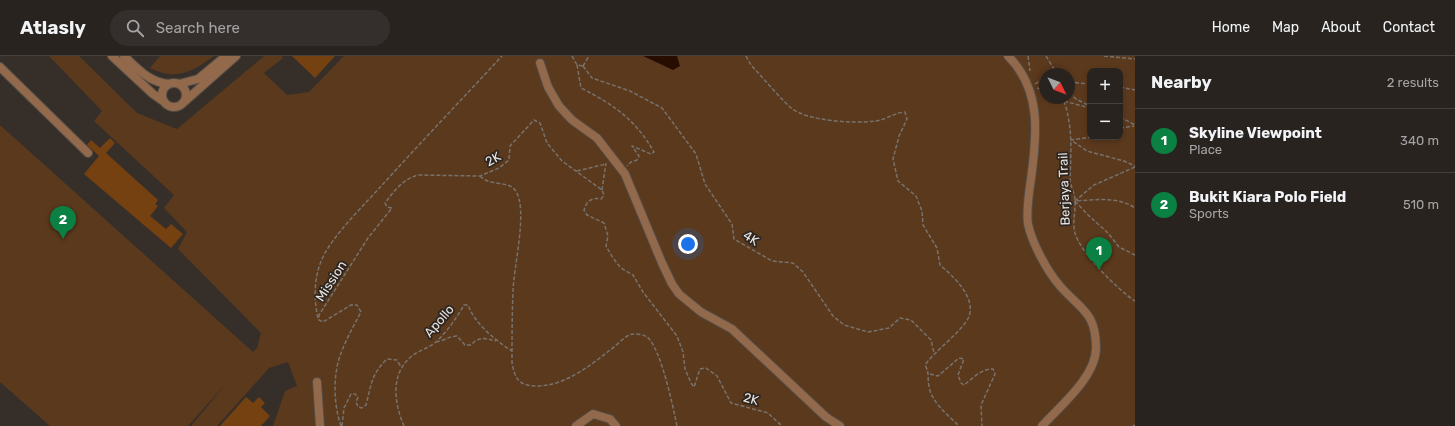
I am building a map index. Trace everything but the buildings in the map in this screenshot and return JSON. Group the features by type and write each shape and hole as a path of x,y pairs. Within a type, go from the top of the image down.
{"street":[{"path":"112,56 153,94 170,107 182,104 236,56"},
{"path":"124,56 146,76 155,81 169,84 179,84 198,79 226,56"},
{"path":"1008,56 1020,69 1030,87 1034,114 1036,144 1030,191 1028,223 1037,249 1059,286 1085,309 1095,327 1096,350 1089,374 1042,426"},
{"path":"540,63 548,87 559,106 572,120 597,138 612,155 625,174 662,263 672,284 680,294 701,312 732,329 826,417 840,426"},
{"path":"0,67 88,153"},
{"path":"163,101 162,91 169,84"},
{"path":"179,84 186,92 186,97 182,104"},
{"path":"318,382 320,426"},
{"path":"576,426 593,414 610,419 616,426"}],"path":[{"path":"319,320 314,301 315,288 319,267 325,253 354,216 502,56"},
{"path":"572,56 577,65 581,88 622,112 649,143 654,152 651,154 632,146 639,156 637,160 631,162 627,166 625,174"},
{"path":"577,65 583,66 589,56"},
{"path":"746,56 751,65 792,109 810,116 853,122 877,121 894,113 905,112 907,119 899,136 893,159 898,182 916,196 922,211 924,225 937,248 940,265 955,278 966,292 970,309 967,321 934,353 925,365 929,374 929,387 938,405 958,426"},
{"path":"1046,56 1053,68"},
{"path":"1104,56 1130,57 1135,59"},
{"name":"4K","path":"583,66 592,78 630,91 662,108 696,154 705,184 732,224 734,239 772,261 793,264 803,272 833,316 844,325 868,332 889,328 900,318 911,320 931,340 934,353"},
{"path":"1030,87 1039,81"},
{"path":"1075,83 1087,84"},
{"path":"1123,88 1135,90"},
{"path":"1075,98 1087,105"},
{"name":"Berjaya Trail","path":"1065,104 1069,115 1072,153 1070,181 1076,201 1074,220 1075,234 1088,254 1112,283 1135,301"},
{"path":"1075,104 1087,106"},
{"path":"1123,119 1135,126"},
{"name":"2K","path":"677,426 659,357 648,337 640,334 630,335 593,363 563,381 546,386 527,386 514,374 512,351 512,292 520,244 520,198 514,188 503,184 486,182 480,176 499,168 510,160 510,146 534,120 540,123 547,143 562,161 602,190 604,195 600,198 590,200 586,204 584,210 587,215 604,223 608,236 606,246 613,258 621,268 633,274 643,292 676,336 683,352 685,369 694,387 700,369 706,368 717,376 730,403 768,413 782,426"},
{"path":"1123,128 1135,126"},
{"path":"1071,140 1087,138"},
{"path":"1071,140 1087,151 1124,161 1135,166"},
{"path":"602,190 606,164 612,155"},
{"path":"577,171 606,164"},
{"path":"1076,201 1094,185 1135,166"},
{"name":"Mission","path":"341,426 337,415 336,380 339,359 361,312 357,305 351,305 323,322 319,320 319,315 368,238 392,208 387,207 385,203 395,190 411,177 418,174 480,176"},
{"path":"1076,201 1116,200 1127,202 1135,208"},
{"path":"1076,201 1087,214 1108,233 1119,247 1135,255"},
{"name":"Apollo","path":"401,367 412,356 436,342 464,305 468,305 475,318 497,342 512,351"},
{"path":"436,342 445,341 451,336 456,336 465,345 471,345 476,340 484,338 497,342"},
{"path":"929,374 938,376 959,358 964,360 958,375 960,383 964,385 976,375 989,368 993,369 995,374 981,404 982,426"},
{"path":"341,426 344,408 348,398 351,394 356,394 358,407 362,408 366,405 369,386 381,365 387,359 396,360 401,367 395,394 398,413 404,426"}],"shaded area":[{"path":"49,56 79,56 137,113 177,129 264,56 282,56 283,58 264,73 287,95 309,92 344,56 1135,56 1135,426 273,426 285,391 297,386 288,362 269,368 217,426 191,426 229,380 188,426 50,426 0,382 0,125 253,352 257,348 261,333 178,249 187,232 164,208 174,195 94,121 102,111"},
{"path":"160,56 214,56 199,66 184,73 168,74 150,68"},
{"path":"643,56 677,56 680,66 673,70"}],"place":[{"name":"Bukit Kiara Polo Field","path":"63,239"},
{"name":"Skyline Viewpoint","path":"1099,270"}]}
